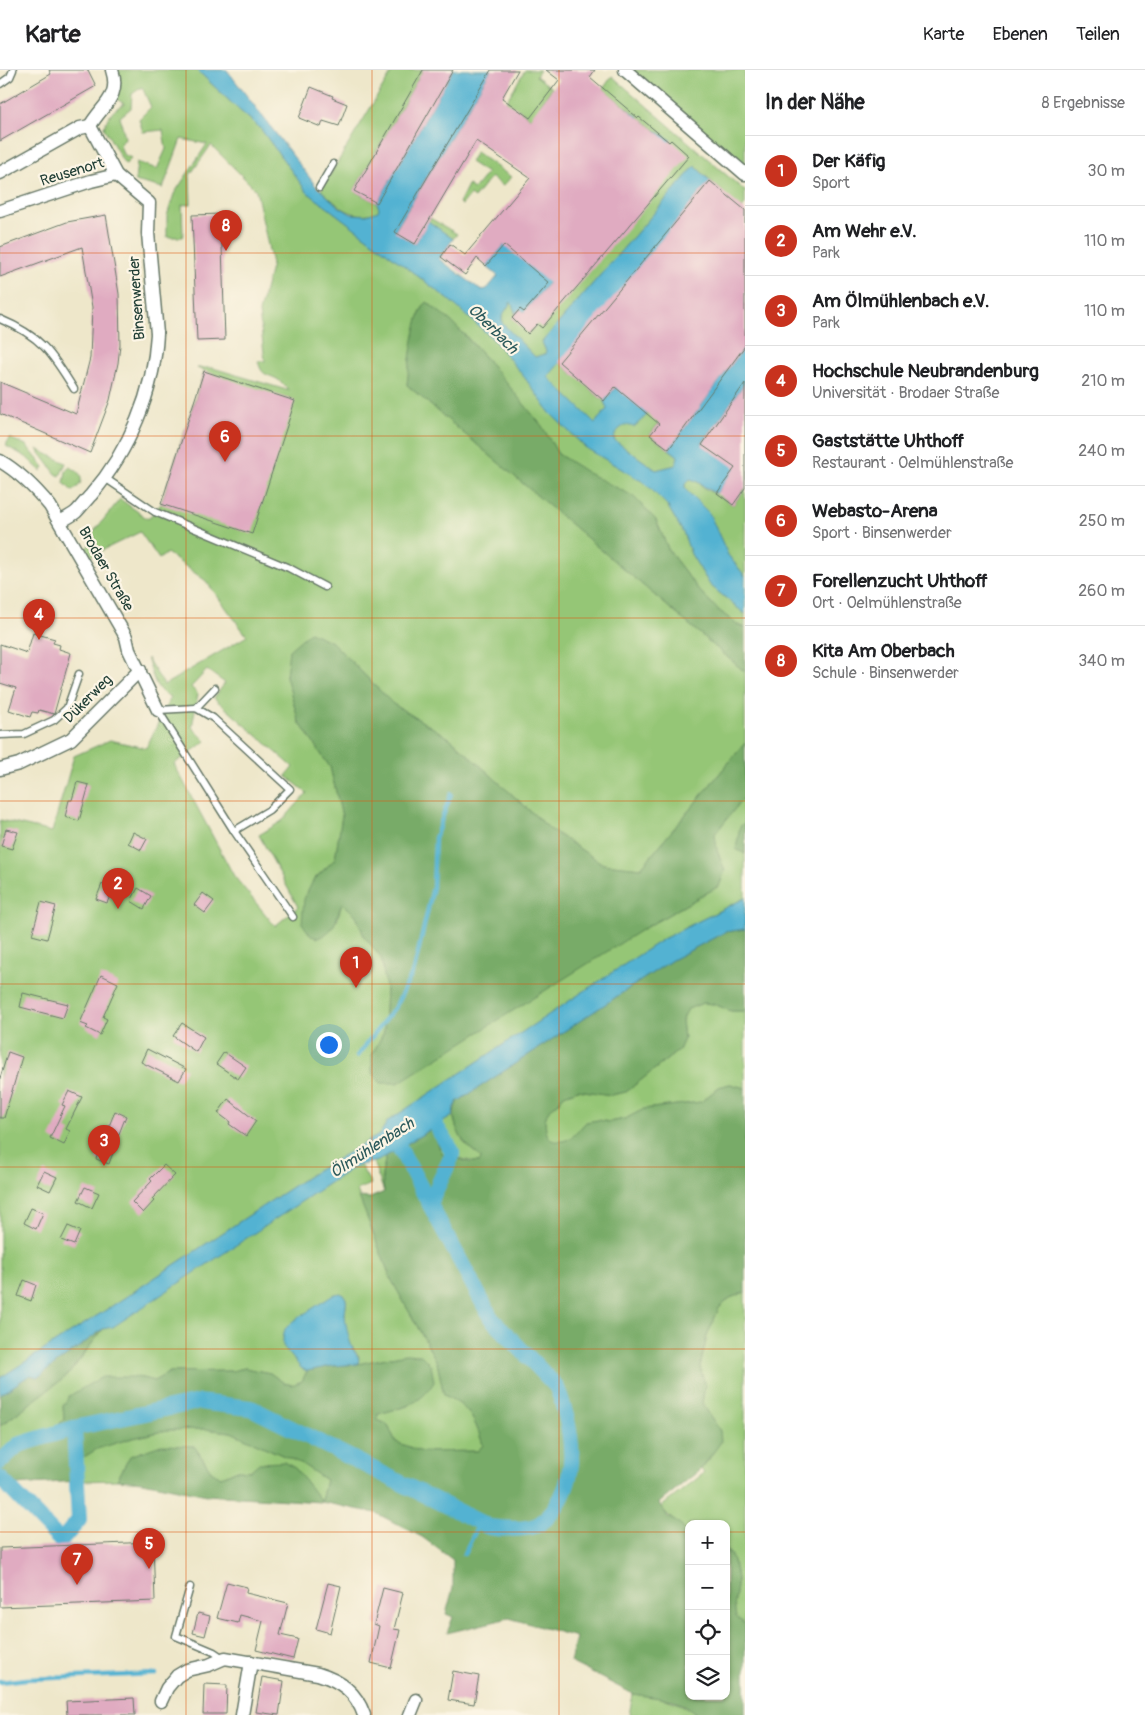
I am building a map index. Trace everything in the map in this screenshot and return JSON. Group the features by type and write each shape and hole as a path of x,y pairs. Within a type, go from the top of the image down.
{"street":[{"path":"90,126 113,97 115,87 112,70"},
{"path":"625,70 745,174"},
{"name":"Reusenort","path":"0,173 80,128 90,126 116,175 91,181 0,211"},
{"name":"Binsenwerder","path":"60,522 77,511 105,478 133,430 146,394 156,350 157,334 148,233 149,203 116,175"},
{"name":"Brodaer Straße","path":"0,461 15,471 50,506 126,637 129,650 158,710"},
{"name":"Dükerweg","path":"0,770 19,764 71,739 140,670"},
{"path":"161,1701 167,1688 177,1676 187,1670 209,1665 224,1658 332,1678 352,1692 364,1715"},
{"path":"242,1715 251,1662"},
{"path":"410,1715 416,1700"}],"lane":[{"path":"0,84 10,77 13,70"},
{"path":"318,188 333,164"},
{"path":"0,319 28,333 44,345 74,389"},
{"path":"105,478 155,512 289,568 324,587"},
{"path":"0,735 24,734 54,720 67,708 78,674"},
{"path":"196,708 215,688"},
{"path":"234,831 269,810 290,789 213,718 196,708 158,710 234,831 293,917"},
{"path":"190,1587 176,1636 224,1658"}],"green space":[{"path":"112,70 197,70 260,128 307,192 448,299 492,338 525,378 550,413 586,448 645,483 667,505 683,532 691,554 710,585 745,614 745,628 736,624 716,608 698,589 669,551 656,520 558,454 541,426 490,363 465,335 427,302 419,316 416,328 407,385 745,672 745,743 641,868 603,864 551,830 451,739 393,704 332,642 310,633 290,650 286,676 299,722 330,767 342,816 335,859 312,881 337,921 342,902 356,915 364,936 381,957 386,988 384,1032 372,1055 643,929 719,886 722,879 670,900 540,838 635,880 745,761 745,898 663,939 388,1121 379,1135 310,1175 0,1378 0,820 52,832 74,756 110,740 146,748 171,697 158,687 147,658 164,685 247,636 206,581 167,553 159,559 140,532 89,557 85,550 95,537 92,534 120,499 148,519 161,504 204,371 197,368 213,368 290,391 279,380 263,372 258,361 265,361 259,312 272,264 256,190 211,145 190,175 191,204 182,205 183,237 167,237 167,216 174,194 207,144 181,139 163,188 135,181 137,162 157,169 166,149 163,130 143,132 139,119 151,107 142,87 132,94 131,108 120,117 125,138 120,145 123,154 131,158 126,164 124,163 104,128 111,113 125,104 113,97","holes":["207,670 225,683 214,698 293,767 286,776 307,793 282,821 259,835 298,907 275,926 234,876 174,764 206,741 192,727 198,694 191,687"]},
{"path":"393,70 423,70 354,191 377,203 378,212 369,214 353,213 340,207 321,190"},
{"path":"525,70 540,70 536,76 552,88 540,105 564,123 544,127 519,110 504,105"},
{"path":"632,70 745,70 745,170"},
{"path":"612,76 745,191 745,205 589,388 604,401 607,409 595,423 547,377 559,362 575,376 726,195 695,166 542,342 546,351 545,354 535,357 502,323 504,312 511,302 516,314 512,318 529,333 671,140 655,130 603,89"},
{"path":"476,152 511,177 503,186 491,177 474,198 470,195 462,205 459,203 468,185 474,189 487,173 470,162"},
{"path":"430,218 457,234 453,239 428,221"},
{"path":"427,302 452,322 490,363 542,426 558,454 588,473 633,496 656,520 669,551 698,589 716,608 736,624 745,628 745,672 407,385 415,328 422,308"},
{"path":"745,306 650,435 678,456 676,465 656,470 614,440 617,430 631,421 647,415 644,411"},
{"path":"9,438 26,445 44,467 41,471 26,457 6,446"},
{"path":"37,449 66,463 60,476 56,474"},
{"path":"69,467 77,471 81,478 79,485 72,491 64,483 66,471"},
{"path":"690,479 733,505 745,488 745,576 728,555 709,513 685,489 685,484"},
{"path":"310,632 332,642 393,704 451,739 551,830 603,864 641,868 745,743 745,796 715,834 717,850 725,871 719,886 643,929 398,1083 381,1083 372,1073 372,1055 384,1032 386,988 381,957 364,936 356,915 342,903 332,928 318,938 311,936 302,923 304,899 313,881 335,859 342,816 330,767 299,722 286,676 289,650"},
{"path":"745,823 745,854 736,849 740,826"},
{"path":"745,929 745,1011 731,1011 714,1004 703,1003 688,1009 682,1020 684,1039 679,1050 626,1092 611,1095 578,1090 564,1095 548,1111 545,1120 546,1132 551,1140 563,1141 575,1134 586,1122 598,1120 609,1122 625,1119 644,1109 701,1102 719,1087 730,1084 745,1088 745,1292 730,1298 719,1308 707,1336 700,1367 705,1385 702,1403 720,1431 721,1442 701,1469 659,1503 668,1517 680,1524 685,1531 685,1700 730,1700 730,1555 737,1578 734,1606 736,1617 745,1624 745,1715 698,1715 686,1706 673,1700 633,1694 570,1662 576,1637 509,1618 447,1633 453,1617 446,1614 453,1588 453,1560 422,1537 376,1513 321,1502 207,1495 143,1482 117,1480 130,1456 161,1445 194,1446 211,1471 221,1477 238,1470 250,1471 259,1463 284,1462 295,1468 321,1501 326,1480 302,1464 231,1432 204,1429 167,1430 97,1449 81,1459 78,1481 0,1486 0,1462 18,1445 49,1436 64,1419 63,1406 69,1396 102,1377 138,1377 154,1381 170,1372 232,1371 245,1368 270,1373 284,1383 292,1385 302,1381 307,1371 332,1366 358,1364 406,1354 421,1355 431,1365 434,1382 429,1390 417,1401 378,1414 377,1420 387,1424 396,1442 422,1452 478,1451 483,1445 474,1421 460,1404 444,1395 437,1362 391,1279 359,1197 370,1198 384,1192 382,1175 386,1156 430,1130 435,1135 444,1156 469,1162 480,1162 481,1158 466,1144 457,1130 454,1113 457,1102 672,960 725,932"},
{"path":"703,1003 714,1004 731,1011 745,1011 745,1088 730,1084 719,1087 701,1102 644,1109 625,1119 609,1122 598,1120 586,1122 571,1138 557,1142 551,1141 546,1132 545,1120 548,1111 564,1095 578,1090 611,1095 626,1092 679,1050 684,1039 682,1020 687,1009"},
{"path":"453,1116 461,1138 481,1158 480,1162 447,1157 440,1151 435,1137 430,1130"},
{"path":"386,1156 382,1175 384,1192 373,1162"},
{"path":"360,1165 371,1184 357,1190 391,1279 437,1362 444,1395 460,1404 474,1421 483,1445 478,1451 422,1452 396,1442 387,1424 377,1420 378,1414 408,1406 406,1354 358,1364 359,1356 352,1347 347,1331 346,1299 341,1293 301,1368 307,1371 302,1382 292,1385 284,1383 270,1373 245,1368 232,1371 170,1372 154,1381 138,1377 63,1406 64,1419 49,1436 18,1445 0,1462 0,1426 68,1375 103,1329 113,1326 349,1170"},
{"path":"745,1292 745,1624 736,1618 734,1607 737,1578 730,1555 730,1520 685,1520 685,1532 661,1507 704,1473 701,1469 710,1458 720,1431 702,1403 705,1385 700,1367 707,1336 719,1308 730,1298"},
{"path":"103,1329 68,1375 0,1426 0,1395 30,1375 38,1377"},
{"path":"204,1429 231,1432 302,1464 326,1480 321,1502 295,1468 238,1470 221,1477 211,1471 194,1446 130,1456 117,1480 78,1481 81,1459 97,1448 167,1430"},
{"path":"633,1694 674,1702 697,1715 629,1715"}],"water":[{"name":"Oberbach","path":"197,70 227,70 316,186 338,206 351,214 367,215 378,211 377,203 453,70 491,70 395,231 415,244 428,221 453,239 439,259 481,290 487,289 498,276 486,266 623,106 639,117 519,257 535,270 655,130 671,140 524,312 520,309 516,314 511,302 502,316 502,323 535,357 545,354 546,351 542,342 695,166 710,181 548,377 595,423 607,409 604,401 745,235 644,411 647,415 634,427 626,425 621,428 616,433 614,440 656,470 676,465 678,456 669,449 745,346 745,383 702,444 720,457 745,455 717,493 690,479 685,484 685,489 709,513 728,555 745,576 745,614 710,585 691,554 683,532 667,505 645,483 586,448 550,413 525,378 492,338 448,299 307,192 260,128"},
{"name":"Ölmühlenbach","path":"745,898 745,929 725,932 672,960 457,1102 454,1107 453,1116 378,1161 360,1165 349,1170 113,1327 103,1329 38,1377 30,1375 0,1395 0,1378 310,1175 379,1135 388,1121 663,939"},
{"path":"341,1293 346,1299 345,1315 349,1339 359,1359 358,1364 332,1366 307,1371 301,1368 283,1346 285,1329 293,1321 335,1294"}],"building":[{"path":"49,70 88,70 96,86 0,141 0,104 51,74"},
{"path":"423,70 453,70 377,203 354,191"},
{"path":"491,70 518,70 502,98 530,118 559,80 546,70 595,70 590,77 638,118 669,142 671,140 689,156 542,328 537,324 528,334 512,318 520,309 524,312 549,283 504,245 486,266 477,258 465,275 441,257 450,244 465,255 530,178 476,141 415,244 395,232"},
{"path":"311,87 347,104 339,126 323,121 321,127 299,118"},
{"path":"710,181 745,210 745,346 669,449 650,435 659,424 615,387 604,401 559,362"},
{"path":"221,214 225,340 197,341 192,215"},
{"path":"106,215 119,294 120,345 110,400 90,453 0,414 0,382 76,414 90,358 92,307 82,247 0,277 0,247 67,222"},
{"path":"204,371 295,401 252,534 161,504"},
{"path":"745,383 745,488 733,505 717,493 735,468 702,445"},
{"path":"33,633 55,639 53,643 60,645 59,649 71,653 54,714 39,710 38,713 32,712 30,717 9,710 16,688 0,683 0,644 27,653"},
{"path":"77,782 89,785 79,821 65,817 69,800 72,800"},
{"path":"6,829 18,832 12,849 1,846"},
{"path":"133,832 147,839 141,850 128,843"},
{"path":"102,884 113,889 107,903 96,899"},
{"path":"138,888 151,896 144,909 131,901"},
{"path":"203,893 214,901 205,913 194,905"},
{"path":"41,902 56,906 47,939 32,935"},
{"path":"101,975 118,983 103,1017 107,1019 100,1035 86,1028 88,1026 80,1023"},
{"path":"23,993 68,1004 63,1018 20,1007"},
{"path":"182,1023 204,1037 196,1052 173,1036"},
{"path":"147,1049 186,1069 179,1081 141,1062"},
{"path":"8,1052 22,1057 4,1118 0,1118 0,1078"},
{"path":"224,1052 246,1067 238,1079 216,1064"},
{"path":"69,1091 82,1097 66,1129 70,1131 64,1145 50,1138 65,1106 62,1105"},
{"path":"228,1099 256,1121 246,1136 229,1124 230,1122 218,1113"},
{"path":"115,1111 126,1116 109,1164 96,1159"},
{"path":"164,1165 175,1175 152,1199 154,1201 143,1213 132,1202"},
{"path":"44,1171 57,1177 50,1191 37,1185"},
{"path":"85,1187 99,1193 92,1208 78,1201"},
{"path":"31,1208 43,1213 36,1229 24,1223"},
{"path":"68,1226 80,1231 74,1245 61,1240"},
{"path":"24,1280 36,1285 31,1301 18,1296"},
{"path":"153,1542 155,1601 0,1607 0,1548"},
{"path":"227,1582 247,1587 246,1593 288,1603 280,1635 298,1639 293,1659 256,1650 263,1621 240,1615 238,1623 217,1618"},
{"path":"328,1583 341,1586 330,1633 316,1629"},
{"path":"383,1588 403,1593 394,1629 400,1630 391,1668 371,1663 379,1626 374,1624"},
{"path":"198,1613 210,1616 205,1636 193,1633"},
{"path":"453,1671 479,1676 474,1704 448,1700"},
{"path":"262,1677 284,1681 279,1715 256,1712"},
{"path":"204,1684 227,1685 226,1714 203,1714"},
{"path":"134,1698 135,1715 67,1715 66,1701"}],"waterway":[{"path":"357,1056 395,1007 414,970 433,887 435,838 451,794"},
{"path":"431,1206 431,1200 452,1156 452,1151 436,1126 433,1109"},
{"name":"Ölmühlenbach","path":"0,1462 18,1445 74,1428 198,1402 251,1408 489,1527 506,1529 525,1528 538,1525 544,1521 562,1497 571,1464 569,1428 556,1386 491,1318 399,1147 398,1132"},
{"path":"0,1478 61,1541 79,1520 74,1428"},
{"path":"464,1554 480,1522"},
{"path":"0,1682 26,1679 156,1674"}],"place":[{"name":"Kita Am Oberbach","path":"226,251"},
{"name":"Webasto-Arena","path":"225,462"},
{"name":"Hochschule Neubrandenburg","path":"39,640"},
{"name":"Am Wehr e.V.","path":"118,909"},
{"name":"Der Käfig","path":"356,988"},
{"name":"Am Ölmühlenbach e.V.","path":"104,1166"},
{"name":"Gaststätte Uhthoff","path":"149,1569"},
{"name":"Forellenzucht Uhthoff","path":"77,1585"}]}
